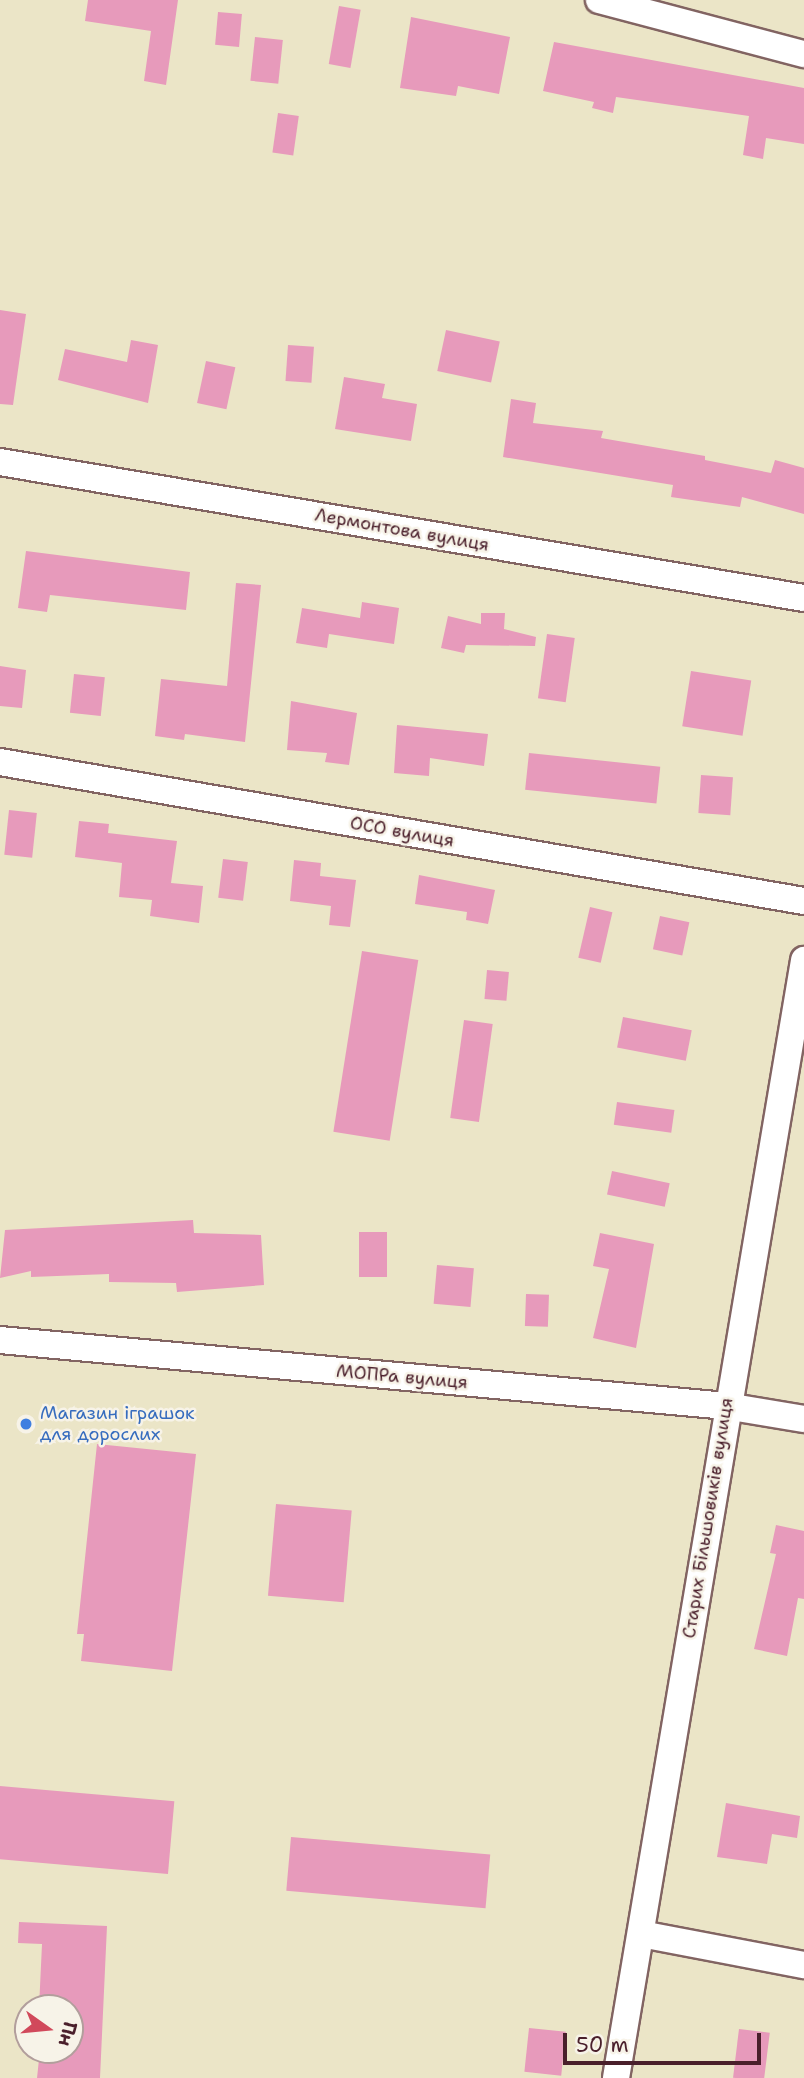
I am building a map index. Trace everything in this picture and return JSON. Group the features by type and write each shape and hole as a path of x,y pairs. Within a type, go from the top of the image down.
{"street":[{"path":"599,0 804,54"},
{"name":"Лермонтова вулиця","path":"0,462 804,598"},
{"name":"ОСО вулиця","path":"0,762 804,901"},
{"name":"Старих Більшовиків вулиця","path":"616,2078 726,1406 804,960"},
{"name":"МОПРа вулиця","path":"0,1340 726,1406 804,1419"},
{"path":"641,1934 804,1965"}],"building":[{"path":"88,0 178,0 166,85 144,81 151,31 85,21"},
{"path":"339,6 361,10 350,68 329,64"},
{"path":"218,12 242,14 239,47 215,45"},
{"path":"411,17 510,37 499,94 458,86 456,96 400,88"},
{"path":"255,37 283,40 278,84 250,81"},
{"path":"554,42 804,88 804,144 766,138 763,159 743,155 749,116 616,97 613,113 592,108 594,102 543,91"},
{"path":"278,113 299,116 293,156 272,153"},
{"path":"0,310 26,314 13,405 0,404"},
{"path":"446,330 500,341 491,383 437,371"},
{"path":"131,340 158,345 148,403 58,380 65,349 127,362"},
{"path":"288,345 314,347 311,383 285,381"},
{"path":"206,361 235,367 226,409 197,403"},
{"path":"344,377 385,384 382,398 417,404 411,441 335,429"},
{"path":"511,399 536,403 533,423 603,431 601,438 705,456 705,460 771,473 775,460 804,468 804,514 742,497 740,507 671,497 673,485 503,457"},
{"path":"26,551 190,572 186,610 50,595 47,612 18,608"},
{"path":"236,583 261,585 245,742 185,734 184,740 155,736 161,679 227,686"},
{"path":"362,602 399,608 394,644 329,634 327,648 296,643 302,608 360,618"},
{"path":"481,613 505,613 504,629 536,637 535,646 466,645 464,653 441,648 448,616 481,624"},
{"path":"547,634 575,638 566,702 538,698"},
{"path":"0,666 26,670 22,708 0,706"},
{"path":"691,671 751,681 742,736 682,726"},
{"path":"74,674 105,677 101,716 70,713"},
{"path":"291,701 357,713 349,765 325,762 327,753 287,750"},
{"path":"397,725 488,734 484,766 430,758 429,776 394,773"},
{"path":"529,753 660,767 656,804 525,790"},
{"path":"701,775 733,777 730,815 698,813"},
{"path":"9,810 37,813 32,858 4,855"},
{"path":"79,821 109,824 108,833 177,841 171,883 203,886 199,923 150,916 152,900 119,897 122,863 75,857"},
{"path":"223,859 248,862 243,901 218,898"},
{"path":"294,860 321,863 320,876 356,880 350,927 329,925 331,906 290,901"},
{"path":"419,875 495,890 488,924 466,920 467,912 415,904"},
{"path":"590,907 612,912 601,963 578,958"},
{"path":"660,916 689,922 682,955 653,949"},
{"path":"362,951 418,960 390,1141 333,1132"},
{"path":"487,970 509,972 506,1001 484,999"},
{"path":"623,1017 692,1030 686,1061 617,1047"},
{"path":"464,1020 493,1024 479,1122 450,1118"},
{"path":"617,1102 674,1110 671,1133 614,1125"},
{"path":"612,1171 670,1183 665,1207 607,1194"},
{"path":"193,1220 194,1233 261,1235 264,1285 177,1292 176,1283 109,1282 109,1274 31,1277 31,1271 0,1278 5,1230"},
{"path":"359,1232 387,1232 387,1277 359,1277"},
{"path":"600,1233 654,1244 636,1348 593,1338 609,1269 593,1266"},
{"path":"437,1265 474,1268 470,1307 434,1304"},
{"path":"526,1294 549,1295 548,1327 525,1326"},
{"path":"97,1444 196,1454 172,1671 81,1661 84,1634 77,1634"},
{"path":"276,1504 352,1511 344,1602 268,1596"},
{"path":"776,1525 804,1531 804,1599 798,1598 787,1656 754,1649 776,1554 770,1553"},
{"path":"0,1786 174,1801 168,1874 0,1859"},
{"path":"726,1803 800,1816 797,1838 772,1834 767,1864 717,1857"},
{"path":"291,1837 490,1854 486,1908 286,1891"},
{"path":"19,1922 107,1926 100,2078 37,2078 38,2064 84,2064 84,1994 40,1994 42,1944 18,1943"},
{"path":"529,2028 566,2032 561,2076 524,2072"},
{"path":"739,2029 770,2033 764,2078 733,2078"}],"place":[{"name":"Магазин іграшок для дорослих","path":"26,1424"}]}
